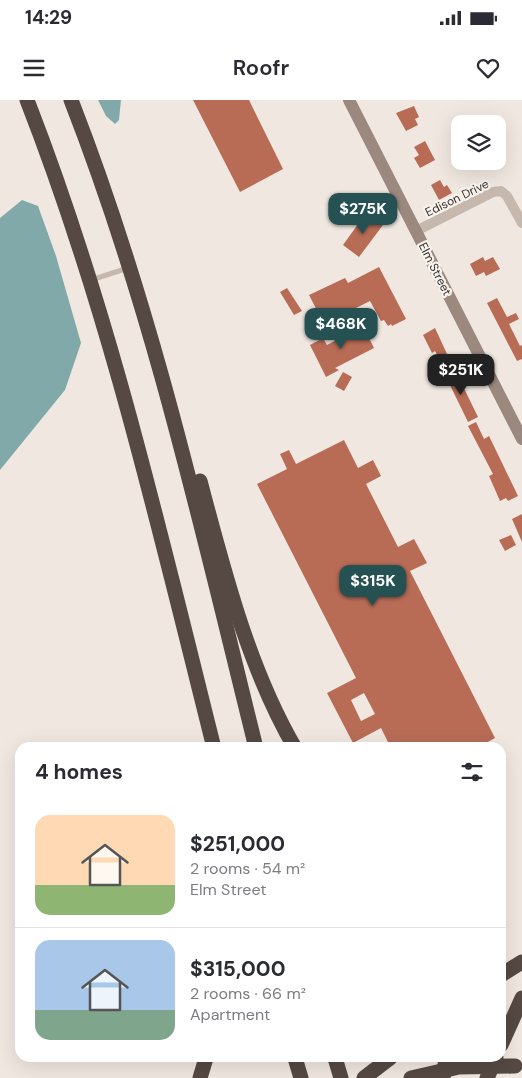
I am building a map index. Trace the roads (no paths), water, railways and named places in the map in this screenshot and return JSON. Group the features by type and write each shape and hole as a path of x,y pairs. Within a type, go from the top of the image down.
{"highway":[{"path":"27,100 91,280 133,426 213,742"},
{"path":"71,100 130,267 178,435 255,742"},
{"path":"178,435 197,469 224,570 262,678 292,742"},
{"path":"206,742 208,722"},
{"path":"506,971 522,962"},
{"path":"506,1033 522,998"},
{"path":"200,1078 205,1062"},
{"path":"297,1062 301,1078"},
{"path":"336,1062 341,1078"},
{"path":"364,1078 385,1062"},
{"path":"443,1078 445,1062"},
{"path":"487,1078 494,1062"},
{"path":"411,1078 458,1067 518,1067"}],"street":[{"name":"Elm Street","path":"349,100 522,439"},
{"name":"Edison Drive","path":"416,232 493,192 500,191 507,196 522,223"}],"lane":[{"path":"91,280 130,267"}],"water":[{"path":"98,100 121,100 119,120 115,124 106,116"},
{"path":"22,200 38,206 56,256 81,343 65,390 0,470 0,218"}]}
